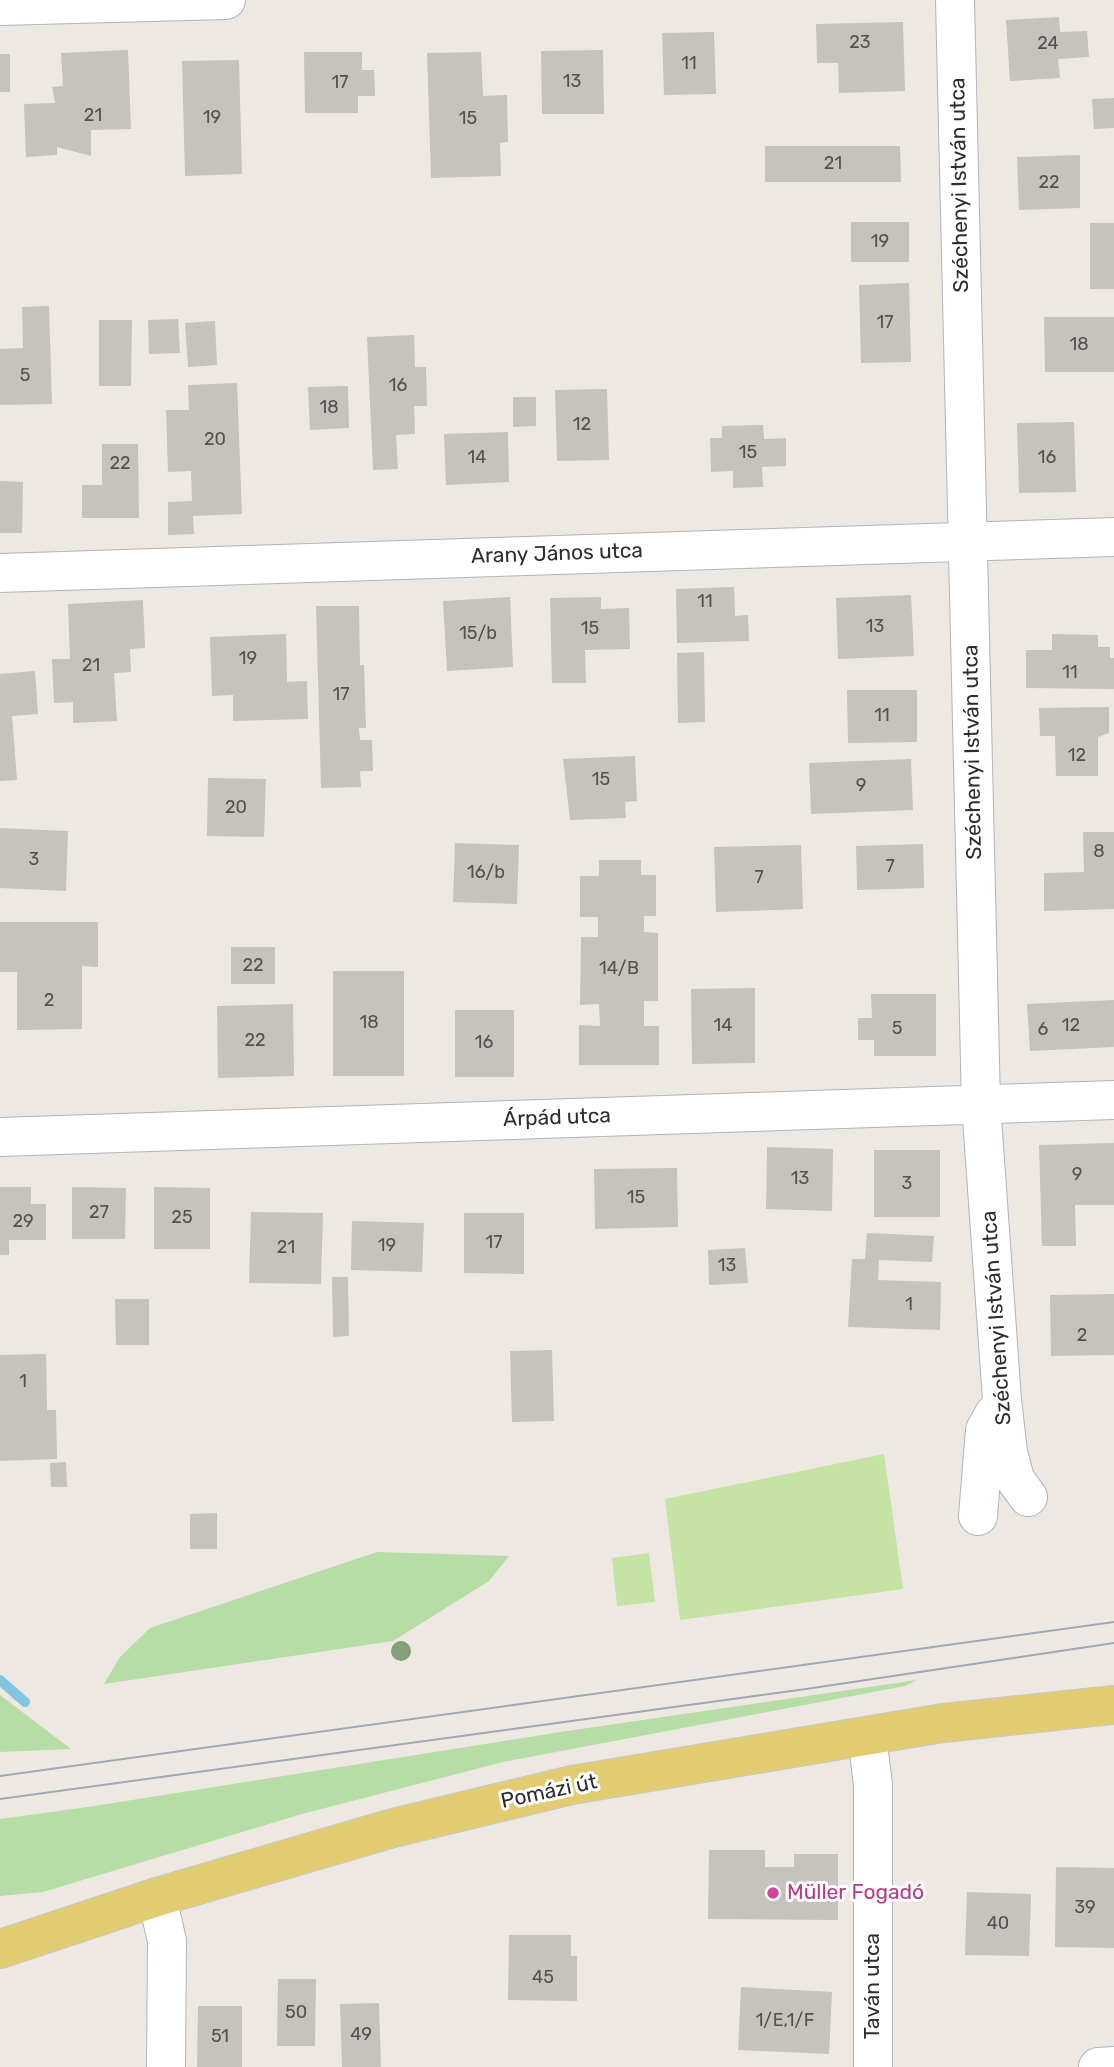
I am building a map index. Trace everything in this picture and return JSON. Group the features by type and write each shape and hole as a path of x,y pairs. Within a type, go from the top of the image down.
{"main road":[{"name":"Pomázi út","path":"0,1949 157,1897 393,1828 572,1785 943,1723 1114,1704"}],"street":[{"path":"0,6 226,0"},
{"name":"Széchenyi István utca","path":"955,0 981,1104 1008,1452 1015,1479 1028,1497"},
{"name":"Arany János utca","path":"0,573 1114,537"},
{"name":"Árpád utca","path":"0,1137 1114,1100"},
{"path":"978,1516 985,1430 1002,1400"},
{"name":"Taván utca","path":"867,1737 873,1786 873,2067"},
{"path":"157,1897 167,1941 166,2067"},
{"path":"1098,2067 1114,2066"}],"green space":[{"path":"884,1454 903,1589 680,1620 665,1499"},
{"path":"377,1552 509,1556 489,1581 393,1641 104,1684 120,1657 150,1628"},
{"path":"649,1553 655,1602 617,1606 612,1558"},
{"path":"917,1680 905,1686 503,1762 302,1814 43,1892 0,1896 0,1819"},
{"path":"0,1695 71,1749 0,1752"}],"building":[{"path":"1059,17 1060,32 1087,31 1089,57 1058,59 1060,78 1010,81 1006,20"},
{"path":"903,22 905,91 839,93 838,63 817,63 816,24"},
{"path":"714,32 716,94 664,95 662,33"},
{"path":"128,50 131,129 91,130 91,156 57,147 57,155 26,157 24,104 55,103 52,87 63,86 61,53"},
{"path":"603,50 604,114 542,114 541,51"},
{"path":"304,52 362,52 362,70 374,70 375,96 358,96 358,113 305,113"},
{"path":"481,52 483,96 507,95 508,142 500,143 501,176 431,178 427,53"},
{"path":"0,54 10,54 10,92 0,92"},
{"path":"239,60 242,174 185,176 182,61"},
{"path":"1114,98 1114,128 1094,129 1092,99"},
{"path":"765,146 900,146 901,182 765,182"},
{"path":"1080,155 1080,208 1019,210 1017,157"},
{"path":"851,222 909,222 909,262 851,262"},
{"path":"1090,223 1114,223 1114,289 1090,289"},
{"path":"909,283 911,362 861,363 859,285"},
{"path":"49,306 52,404 0,405 0,349 23,348 22,307"},
{"path":"1044,317 1114,317 1114,372 1045,372"},
{"path":"178,319 180,353 149,354 148,320"},
{"path":"99,320 132,320 131,386 99,386"},
{"path":"215,321 217,365 188,367 185,323"},
{"path":"414,335 415,367 426,367 427,406 414,406 415,434 396,435 398,469 373,470 367,337"},
{"path":"237,383 242,514 193,516 194,534 168,535 168,502 192,501 191,471 168,472 166,410 189,410 188,385"},
{"path":"348,386 349,428 310,430 308,387"},
{"path":"607,389 609,460 557,461 555,390"},
{"path":"513,397 536,397 536,426 513,427"},
{"path":"1074,422 1076,492 1019,493 1017,423"},
{"path":"763,425 764,439 786,438 786,466 762,467 763,487 733,488 733,471 711,472 710,438 722,438 722,426"},
{"path":"508,432 509,482 446,485 444,434"},
{"path":"102,444 138,444 139,518 82,518 82,485 102,485"},
{"path":"0,481 23,482 22,533 0,533"},
{"path":"734,587 735,616 748,615 749,641 677,643 676,589"},
{"path":"911,595 914,656 838,659 836,598"},
{"path":"510,597 513,667 447,671 443,601"},
{"path":"601,597 601,609 629,608 630,649 585,650 586,683 552,683 550,598"},
{"path":"143,600 145,648 130,649 131,672 114,673 117,721 73,723 73,702 54,703 52,659 70,659 68,604"},
{"path":"316,606 359,606 360,665 364,665 366,728 359,728 360,740 372,740 373,771 360,771 361,787 321,788"},
{"path":"286,634 287,682 307,681 308,719 233,721 233,695 212,696 210,637"},
{"path":"1052,634 1098,635 1098,647 1110,647 1110,658 1114,658 1114,689 1026,688 1026,650 1052,650"},
{"path":"704,652 705,722 678,723 677,653"},
{"path":"35,671 38,714 12,716 17,780 0,781 0,674"},
{"path":"847,690 917,690 917,742 848,743"},
{"path":"1109,707 1109,733 1098,737 1098,776 1056,776 1055,736 1040,736 1039,708"},
{"path":"635,756 637,801 625,802 626,818 570,820 563,759"},
{"path":"911,759 913,810 811,814 809,763"},
{"path":"208,778 266,779 264,837 207,836"},
{"path":"0,828 68,831 66,891 0,888"},
{"path":"1083,832 1114,832 1114,909 1044,911 1044,873 1084,872"},
{"path":"455,843 519,845 517,904 453,902"},
{"path":"923,844 924,888 857,890 856,846"},
{"path":"801,845 803,909 716,912 714,847"},
{"path":"599,860 641,860 641,875 656,875 656,916 644,916 644,932 658,933 658,1001 644,1001 644,1026 659,1026 659,1065 579,1065 579,1025 600,1026 599,1004 580,1005 581,937 598,937 598,917 580,917 580,876 599,876"},
{"path":"0,922 98,922 98,967 82,966 82,1029 17,1030 17,972 0,972"},
{"path":"231,947 275,947 275,984 231,984"},
{"path":"333,971 404,971 404,1076 333,1076"},
{"path":"755,988 755,1063 692,1064 691,989"},
{"path":"871,994 936,994 936,1056 874,1056 874,1040 858,1040 858,1018 872,1018"},
{"path":"1114,1000 1114,1047 1030,1051 1027,1004"},
{"path":"293,1004 294,1076 218,1078 217,1006"},
{"path":"455,1010 514,1010 514,1077 455,1077"},
{"path":"1114,1143 1114,1205 1075,1205 1076,1246 1042,1246 1039,1145"},
{"path":"767,1147 833,1149 832,1211 766,1209"},
{"path":"874,1150 940,1150 940,1217 874,1217"},
{"path":"677,1168 678,1227 595,1229 594,1169"},
{"path":"0,1187 31,1187 31,1204 46,1204 46,1240 9,1240 9,1255 0,1255"},
{"path":"72,1187 126,1188 125,1239 72,1239"},
{"path":"154,1187 210,1188 210,1249 154,1249"},
{"path":"251,1212 323,1213 321,1284 249,1283"},
{"path":"464,1213 524,1213 524,1274 464,1273"},
{"path":"352,1221 424,1223 422,1272 351,1270"},
{"path":"867,1233 934,1236 932,1262 879,1260 878,1280 941,1282 940,1330 848,1327 852,1259 865,1259"},
{"path":"745,1248 748,1283 709,1285 708,1250"},
{"path":"332,1277 348,1277 349,1336 333,1337"},
{"path":"1114,1294 1114,1355 1051,1356 1050,1295"},
{"path":"115,1299 149,1299 149,1345 116,1345"},
{"path":"552,1350 554,1421 512,1422 510,1351"},
{"path":"46,1354 47,1410 56,1410 57,1459 0,1461 0,1355"},
{"path":"66,1462 67,1487 51,1487 50,1463"},
{"path":"217,1513 217,1549 190,1549 190,1514"},
{"name":"Müller Fogadó","path":"709,1850 765,1850 765,1867 794,1867 794,1854 838,1854 838,1920 708,1919"},
{"path":"1056,1867 1114,1868 1114,1948 1055,1947"},
{"path":"967,1892 1031,1894 1029,1956 965,1955"},
{"path":"509,1935 571,1935 571,1956 577,1956 577,2001 508,2000"},
{"path":"278,1979 316,1979 315,2046 277,2046"},
{"path":"741,1987 832,1992 829,2054 738,2050"},
{"path":"379,2003 381,2067 342,2067 340,2004"},
{"path":"198,2006 242,2006 242,2067 197,2067"}],"waterway":[{"path":"0,1680 25,1702"}],"tram line":[{"path":"0,1776 1114,1622"},
{"path":"0,1799 806,1689 1114,1643"}],"place":[{"name":"Müller Fogadó","path":"773,1893"}]}
